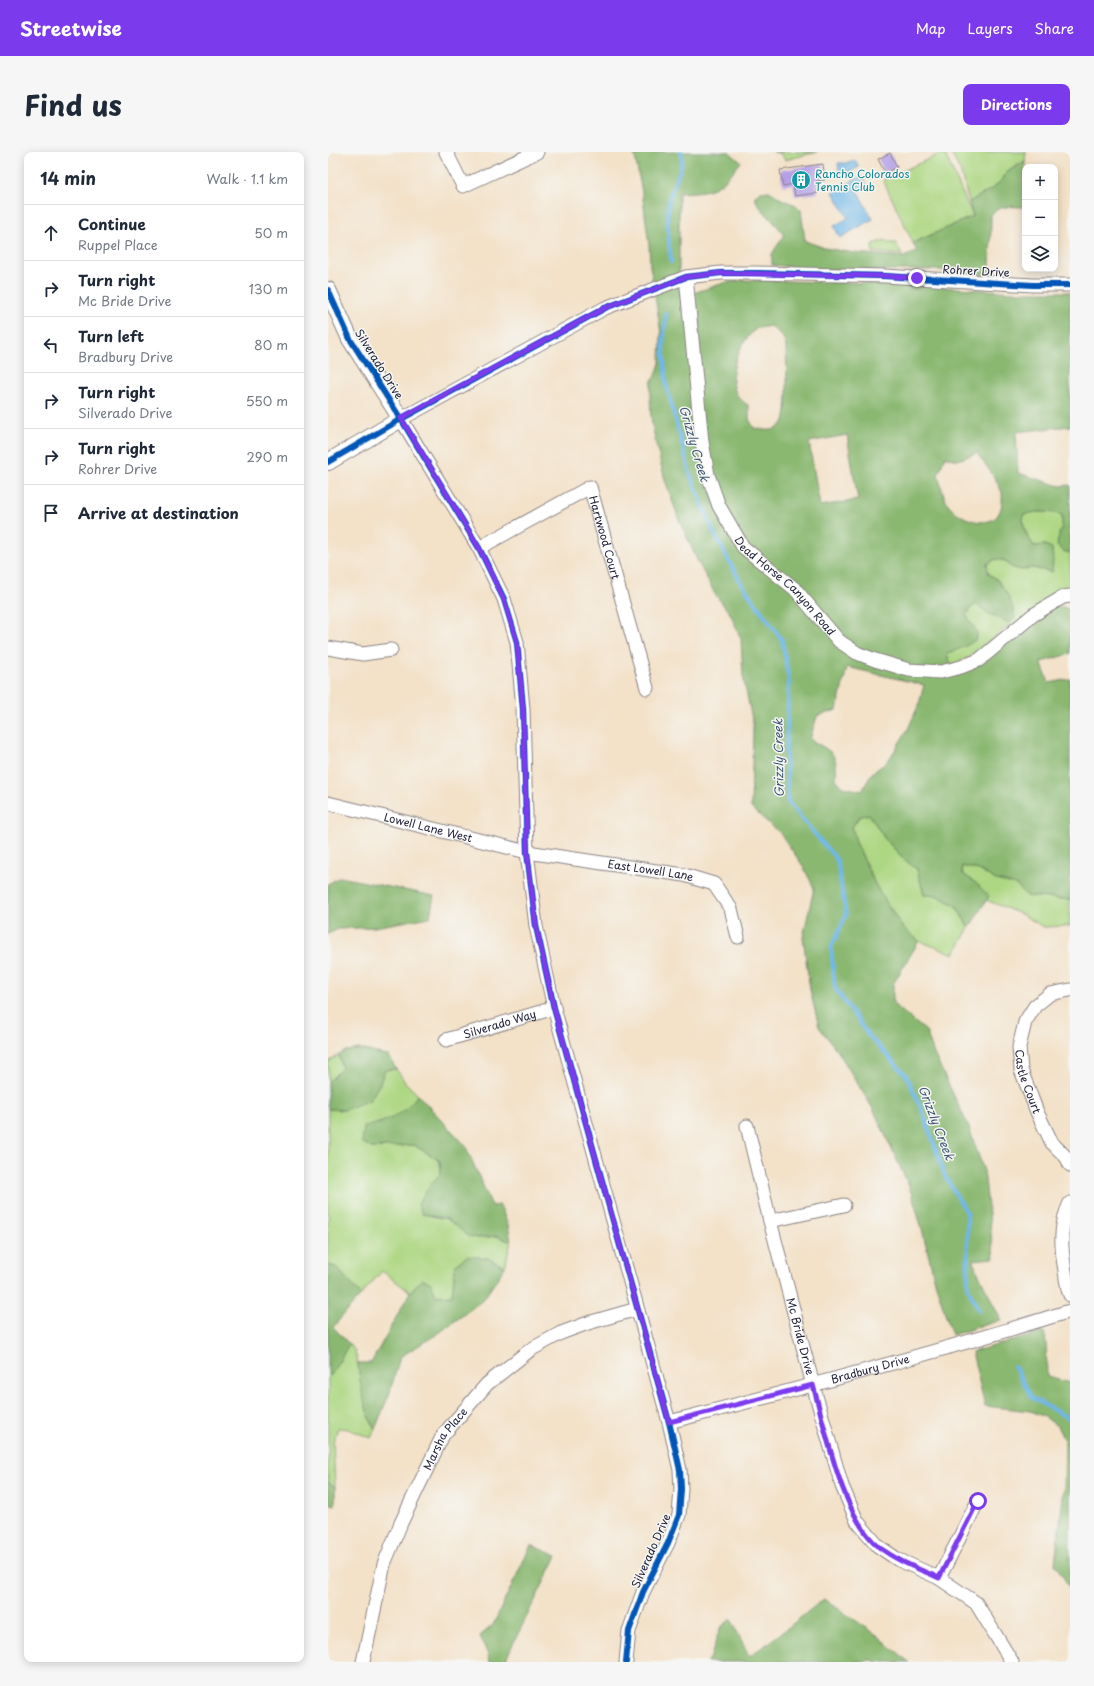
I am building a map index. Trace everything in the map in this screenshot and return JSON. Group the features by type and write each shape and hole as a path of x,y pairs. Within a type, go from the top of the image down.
{"street":[{"path":"446,152 463,186 537,152"},
{"name":"Rohrer Drive","path":"328,462 401,418 605,308 686,277 721,273 837,275 1070,285"},
{"name":"Dead Horse Canyon Road","path":"686,277 702,442 708,475 719,506 743,547 795,589 839,641 857,654 874,660 909,670 942,672 962,667 979,660 1033,615 1063,597 1070,596"},
{"name":"Silverado Drive","path":"328,290 350,339 401,418 479,548 504,600 517,642 523,709 527,852 536,926 554,1008 669,1422 680,1470 681,1489 679,1515 668,1543 638,1605 629,1631 626,1662"},
{"name":"Hartwood Court","path":"479,548 590,487 647,688"},
{"path":"328,648 363,654 391,650"},
{"name":"Lowell Lane West","path":"328,803 527,852"},
{"name":"East Lowell Lane","path":"527,852 684,875 714,884 731,909 738,937"},
{"name":"Castle Court","path":"1070,990 1050,994 1035,1006 1025,1022 1020,1047 1021,1070 1037,1112 1052,1143 1067,1158 1070,1165"},
{"name":"Silverado Way","path":"446,1040 554,1008"},
{"name":"Mc Bride Drive","path":"747,1126 813,1385 842,1486 857,1521 878,1546 897,1559 939,1578 976,1603 1012,1662"},
{"path":"1070,1204 1064,1214 1061,1232 1062,1254 1070,1295"},
{"path":"770,1221 844,1206"},
{"name":"Marsha Place","path":"363,1662 384,1564 402,1522 443,1436 487,1384 530,1350 561,1333 588,1323 637,1309"},
{"name":"Bradbury Drive","path":"669,1422 813,1385 1003,1332 1070,1311"},
{"path":"939,1578 978,1501"}],"green space":[{"path":"634,152 729,152 741,162 721,184 716,187 709,190 679,193 679,288 681,297 724,283 742,280 903,284 1011,292 1070,292 1070,426 1016,432 1018,473 1060,486 1070,485 1070,553 1063,551 1057,545 1062,515 1042,512 1023,515 1023,524 1029,539 1034,546 1045,545 1052,548 1052,572 1033,568 1021,570 1011,567 1006,561 996,559 987,564 988,573 999,582 1006,593 1012,605 1015,618 1009,623 988,613 976,604 966,615 977,632 977,639 966,646 947,654 951,665 961,668 1053,605 1070,610 1070,654 1041,662 1049,683 1070,679 1070,900 1027,896 1016,885 996,880 979,870 962,866 962,873 977,884 989,896 969,928 956,906 938,896 924,895 917,869 906,861 885,839 869,814 859,817 852,827 856,842 876,886 903,928 919,941 893,984 893,1004 926,1031 934,1054 968,1125 984,1171 994,1258 972,1260 1001,1320 952,1335 934,1278 922,1229 909,1186 873,1109 839,1053 819,1027 810,990 803,937 814,888 803,866 780,833 751,808 753,724 743,677 741,639 731,615 715,594 698,562 679,520 665,480 655,440 651,417 650,397 651,383 660,363 661,333 650,266 649,245 642,192","holes":["771,326 783,337 786,347 786,410 782,424 773,430 754,428 749,419 749,406 737,395 734,385 733,376 736,358 744,342 756,329","847,435 858,500 820,506 809,442","977,453 996,480 1002,493 1002,502 1000,512 995,518 979,522 970,520 954,510 946,501 938,475 945,457 958,460","847,667 924,685 919,704 908,729 886,763 872,773 862,791 843,787 836,779 836,762 832,753 810,739 817,716 837,710"]},
{"path":"773,152 817,152 785,160 781,154"},
{"path":"944,152 973,216 913,243 883,180"},
{"path":"950,152 1026,152 1025,161 1007,172 1002,180 993,188 969,202 960,170"},
{"path":"1025,161 1025,164 1022,164 1022,207 998,209 991,215 990,276 942,270 826,270 772,265 772,254 784,235 764,212 754,197 761,192 769,191 783,200 796,205 801,210 805,241 825,248 854,253 903,257 917,252 913,243 973,216 969,202 993,188 1002,180 1007,172"},
{"path":"884,240 889,243 896,243 902,255 873,252 873,244"},
{"path":"1032,512 1055,512 1062,515 1063,524 1059,534 1063,551 1070,553 1070,589 1016,624 1007,627 968,658 951,665 947,654 956,650 977,632 966,615 976,604 988,613 1009,623 999,581 988,573 987,564 996,559 1006,561 1011,567 1021,570 1033,568 1052,572 1045,545 1034,546 1024,527 1023,515"},
{"path":"869,814 885,839 906,861 917,869 924,895 938,896 956,906 969,928 954,954 919,941 903,928 876,886 856,842 852,827 859,817"},
{"path":"962,866 979,870 996,880 1016,885 1027,896 1070,900 1070,926 1043,927 1023,915 986,900 989,896 977,884 962,873"},
{"path":"340,877 434,896 430,917 375,927 338,929 328,934 328,884"},
{"path":"360,1049 389,1056 396,1069 385,1070 379,1085 370,1100 344,1110 328,1109 328,1082 342,1068 339,1055 346,1051"},
{"path":"339,1055 342,1068 328,1082 328,1062"},
{"path":"396,1069 405,1082 418,1095 402,1112 382,1122 371,1148 414,1145 440,1161 441,1173 429,1186 422,1214 447,1219 478,1238 497,1236 511,1242 505,1267 487,1258 455,1265 452,1295 436,1296 431,1283 422,1279 410,1292 382,1271 361,1295 336,1267 328,1265 328,1109 344,1110 379,1085 385,1070"},
{"path":"418,1095 465,1145 492,1206 500,1205 508,1225 511,1242 497,1236 478,1238 468,1236 447,1219 422,1214 418,1204 429,1186 441,1173 440,1161 414,1145 371,1148 362,1142 364,1127 394,1117 406,1108"},
{"path":"467,1256 487,1258 505,1267 483,1300 439,1333 400,1357 389,1395 375,1429 363,1397 358,1363 371,1363 410,1292 422,1279 431,1283 436,1296 452,1295 455,1265"},
{"path":"328,1265 336,1267 361,1295 333,1327 349,1344 332,1374 328,1376"},
{"path":"1044,1332 1046,1342 1047,1377 1070,1383 1070,1588 1055,1564 1064,1489 1065,1442 1057,1426 1045,1417 1030,1411 985,1406 972,1352"},
{"path":"349,1344 355,1351 369,1418 375,1429 371,1438 348,1429 338,1428 333,1442 335,1487 328,1482 328,1376 332,1374"},
{"path":"328,1482 335,1487 335,1505 328,1503"},
{"path":"531,1545 557,1556 505,1662 489,1662 488,1655 480,1636 493,1625"},
{"path":"824,1599 877,1635 909,1662 876,1662 873,1660 850,1662 706,1662 711,1656 720,1628 731,1619 749,1656 778,1636"}],"water":[{"path":"855,160 859,167 842,176 839,172 838,163 849,163"},
{"path":"861,176 867,185 857,191 873,219 840,238 834,226 848,218 833,192"}],"building":[{"path":"890,153 897,167 885,173 878,159"},
{"name":"Rancho Colorados Tennis Club","path":"823,164 825,180 816,181 818,193 795,196 793,184 783,186 780,170"}],"waterway":[{"name":"Grizzly Creek","path":"671,262 668,208 672,190 681,167 681,152"},
{"name":"Grizzly Creek","path":"666,314 663,344 666,384 690,474 713,531 741,583 782,640 789,681 786,752 788,802 837,860 846,915 831,948 835,988 868,1035 906,1075 923,1113 945,1176 967,1213 968,1288 979,1311"},
{"name":"Grizzly Creek","path":"1014,1366 1032,1398 1070,1419"}],"cycle path":[{"path":"328,462 401,419 605,308 686,277 721,273 757,273 885,276 1033,285 1070,285"},
{"path":"328,290 350,339 401,419 479,548 504,599 517,642 523,709 527,852 536,926 554,1008 669,1422 680,1470 681,1489 679,1515 668,1543 643,1592 629,1631 626,1662"}],"place":[{"name":"Rancho Colorados Tennis Club","path":"801,180"}],"route":[{"path":"917,278 721,273 686,277 605,308 401,418 479,548 504,600 517,642 523,709 527,852 536,926 554,1008 669,1422 813,1385 842,1486 857,1521 878,1546 897,1559 939,1578 978,1501"}]}
